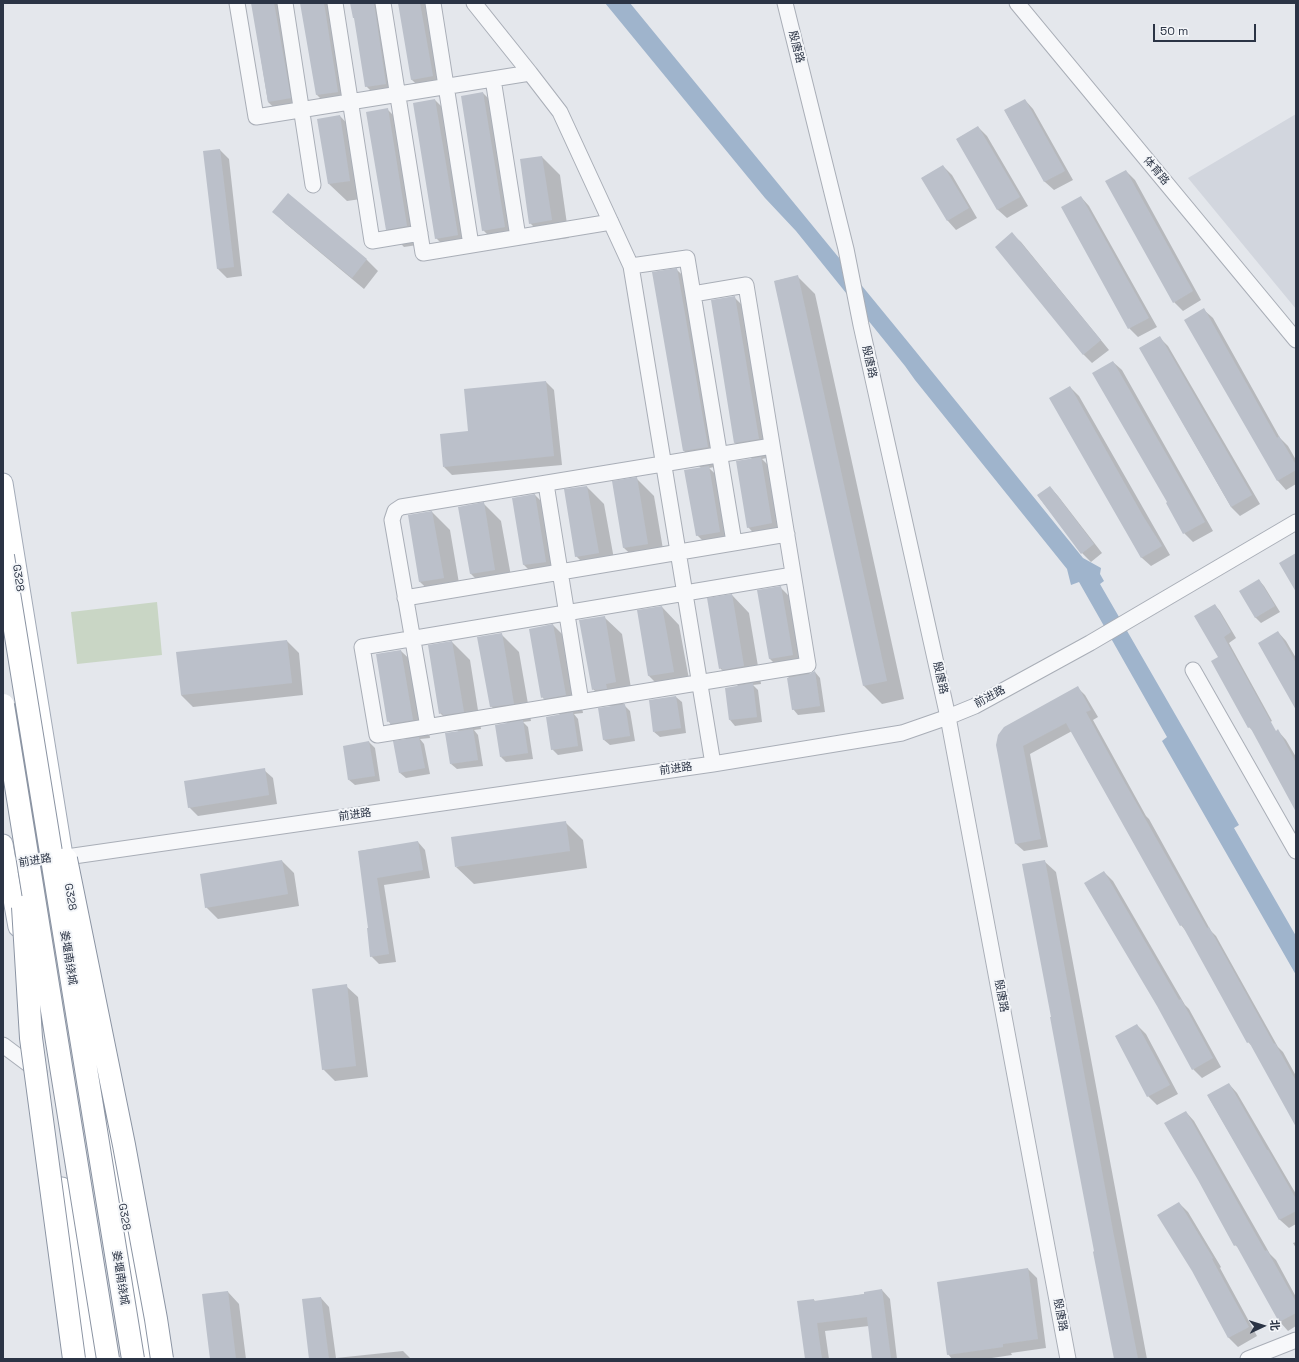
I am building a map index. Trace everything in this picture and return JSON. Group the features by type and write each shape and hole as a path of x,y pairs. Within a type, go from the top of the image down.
{"highway":[{"name":"姜堰南绕城","path":"3,556 133,1359"},
{"path":"7,581 87,956 117,1107 162,1359"},
{"path":"3,705 108,1359"},
{"path":"14,774 31,1038 74,1359"}],"main road":[{"name":"G328","path":"3,483 148,1359"},
{"path":"3,844 5,867 45,1077 88,1359"}],"street":[{"path":"237,3 256,117 530,73"},
{"path":"285,3 313,185"},
{"path":"334,3 372,241 420,233"},
{"path":"383,3 423,253 610,222"},
{"path":"433,3 471,245"},
{"path":"474,3 560,112 631,266 713,764"},
{"name":"殷唐路","path":"785,3 846,249 861,325 948,717 1068,1359"},
{"name":"体育路","path":"1017,3 1296,340"},
{"path":"493,79 518,237"},
{"path":"631,266 687,258 734,542"},
{"path":"693,294 746,285 808,664 377,735 362,647 793,575"},
{"path":"428,727 392,520 395,511 401,507 772,446"},
{"path":"546,484 581,702"},
{"name":"前进路","path":"5,867 64,857 713,764 902,733 975,706 1090,643 1296,522"},
{"path":"405,598 787,534"},
{"path":"1193,670 1296,851"},
{"path":"3,1045 45,1077"},
{"path":"1248,1359 1296,1340"}],"shaded area":[{"path":"1296,114 1296,309 1188,178"}],"green space":[{"path":"157,602 162,655 77,664 71,612"}],"water":[{"path":"605,3 630,3 1083,558 1101,568 1100,574 1104,581 1100,584 1239,825 1234,828 1296,936 1296,975 1162,741 1167,737 1079,582 1071,585 1067,569 905,366 796,231 765,198"}],"building":[{"path":"251,3 274,3 291,98 268,102"},
{"path":"300,3 324,3 338,92 316,95"},
{"path":"350,3 374,3 386,84 365,87 354,18"},
{"path":"398,3 420,3 433,76 411,80"},
{"path":"483,92 505,227 482,231 461,96"},
{"path":"435,99 458,235 435,239 413,103"},
{"path":"1025,99 1065,171 1044,182 1004,110"},
{"path":"388,108 407,226 386,230 366,112"},
{"path":"340,115 350,181 328,184 317,119"},
{"path":"978,126 1020,197 997,210 956,139"},
{"path":"220,149 234,267 217,269 203,151"},
{"path":"542,156 552,220 529,224 520,159"},
{"path":"943,165 969,208 947,221 921,178"},
{"path":"1126,170 1193,291 1173,303 1105,181"},
{"path":"288,193 367,259 352,278 272,212"},
{"path":"1081,196 1149,318 1128,329 1061,207"},
{"path":"1012,232 1101,340 1083,355 995,247"},
{"path":"677,268 708,447 683,451 652,272"},
{"path":"798,275 887,681 863,686 774,281"},
{"path":"735,296 759,439 734,443 711,300"},
{"path":"1204,308 1277,438 1279,436 1296,465 1296,470 1277,481 1184,320"},
{"path":"1160,336 1252,495 1231,507 1139,348"},
{"path":"1113,361 1205,522 1183,534 1166,503 1167,502 1092,373"},
{"path":"546,381 554,456 443,467 440,434 468,431 464,389"},
{"path":"1070,386 1143,516 1162,546 1141,558 1049,398"},
{"path":"761,457 772,523 747,528 736,461"},
{"path":"709,466 720,532 696,536 684,470"},
{"path":"637,477 648,544 623,548 612,481"},
{"path":"587,486 599,553 575,557 564,489"},
{"path":"1050,486 1094,544 1081,554 1037,495"},
{"path":"535,494 546,562 523,565 512,498"},
{"path":"484,502 495,570 470,574 458,507"},
{"path":"432,511 444,578 419,582 408,515"},
{"path":"1296,553 1296,592 1279,563"},
{"path":"1259,579 1275,606 1255,618 1239,591"},
{"path":"781,586 793,655 769,659 757,590"},
{"path":"732,594 744,666 722,670 722,668 719,669 707,598"},
{"path":"1215,604 1231,632 1224,637 1276,731 1278,729 1296,763 1296,812 1250,727 1248,728 1211,661 1218,657 1194,616"},
{"path":"662,606 674,672 648,676 637,610"},
{"path":"605,616 616,682 606,684 607,689 592,690 579,620"},
{"path":"553,624 566,695 544,699 543,697 541,698 529,629"},
{"path":"1278,631 1296,663 1296,710 1258,643"},
{"path":"502,633 514,704 490,707 477,637"},
{"path":"287,640 292,683 181,695 176,652"},
{"path":"452,641 464,712 443,715 442,713 439,714 428,645"},
{"path":"401,650 413,720 390,724 390,721 387,722 376,654"},
{"path":"815,671 820,706 792,710 787,678 809,674"},
{"path":"753,683 757,717 729,720 725,688"},
{"path":"1078,686 1091,710 1086,712 1117,769 1296,1081 1296,1127 1249,1042 1247,1043 1182,925 1180,926 1066,723 1023,746 1041,839 1015,844 996,745 998,735 1004,727"},
{"path":"676,696 681,728 653,732 649,700"},
{"path":"625,704 630,736 603,740 598,708"},
{"path":"573,712 578,746 551,750 546,717"},
{"path":"523,720 528,753 500,757 495,725"},
{"path":"473,729 478,760 450,764 445,733"},
{"path":"419,737 425,768 399,773 393,741"},
{"path":"369,741 375,776 348,780 343,746"},
{"path":"265,768 269,795 188,808 184,781"},
{"path":"566,821 570,851 455,867 451,837"},
{"path":"418,841 423,870 377,878 389,954 370,957 368,928 358,851"},
{"path":"282,860 288,894 205,908 200,874"},
{"path":"1045,860 1138,1359 1114,1359 1093,1252 1022,864"},
{"path":"1104,871 1179,1000 1181,999 1213,1058 1192,1070 1157,1006 1084,883"},
{"path":"347,984 356,1066 322,1070 312,989"},
{"path":"1137,1024 1170,1085 1147,1097 1115,1036"},
{"path":"1229,1083 1296,1199 1296,1211 1279,1220 1207,1095"},
{"path":"1186,1111 1265,1251 1267,1250 1296,1302 1296,1313 1279,1322 1236,1245 1234,1246 1198,1180 1164,1123"},
{"path":"1179,1202 1213,1258 1212,1259 1249,1327 1228,1338 1192,1271 1157,1215"},
{"path":"1028,1268 1038,1339 1003,1344 1003,1347 947,1355 937,1282"},
{"path":"882,1289 891,1359 872,1359 867,1317 817,1323 822,1359 805,1359 797,1301 814,1299 814,1301 864,1294 864,1292"},
{"path":"228,1291 236,1359 210,1359 202,1294"},
{"path":"321,1297 329,1359 309,1359 302,1299"}]}
